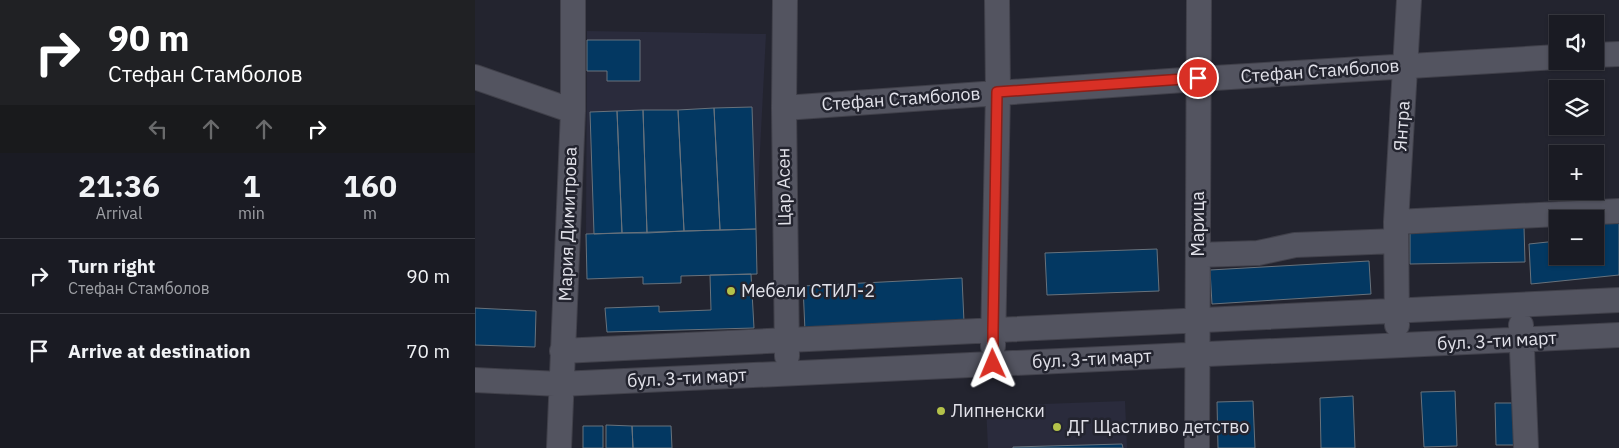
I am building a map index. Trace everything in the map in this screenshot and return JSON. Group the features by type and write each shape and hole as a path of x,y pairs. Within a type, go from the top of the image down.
{"street":[{"name":"Мария Димитрова","path":"559,448 573,111 573,0"},
{"name":"Цар Асен","path":"785,0 784,108 787,373"},
{"path":"993,364 997,0"},
{"name":"Марица","path":"1197,448 1199,0"},
{"name":"Янтра","path":"1398,345 1396,232 1409,0"},
{"path":"1604,55 1619,54"},
{"name":"Стефан Стамболов","path":"784,108 1198,78 1549,57"},
{"path":"475,77 573,111"},
{"path":"1198,255 1258,253 1295,245 1396,232 1619,211"},
{"path":"563,351 1619,300"},
{"path":"1520,304 1526,448"},
{"name":"бул. 3-ти март","path":"475,380 561,384 1619,335"}],"shaded area":[{"path":"587,31 766,34 756,229 757,274 681,276 681,283 643,284 642,277 587,279"},
{"name":"ДГ Щастливо детство","path":"1125,401 1127,448 988,448 986,406"}],"building":[{"path":"587,40 640,40 640,81 607,81 607,71 587,71"},
{"path":"752,107 756,229 720,230 714,108"},
{"path":"714,108 720,230 684,231 678,110"},
{"path":"643,110 678,110 684,231 647,233"},
{"path":"643,110 647,233 622,233 617,111"},
{"path":"617,111 622,233 594,234 590,112"},
{"path":"1619,222 1619,275 1531,284 1529,244 1549,242 1549,265 1604,265 1604,223"},
{"path":"1524,227 1525,262 1410,264 1410,229"},
{"path":"756,229 757,274 681,276 681,283 643,284 643,277 587,279 586,234"},
{"path":"1157,249 1159,291 1047,295 1045,253"},
{"path":"1369,261 1371,294 1212,304 1210,270"},
{"name":"Мебели СТИЛ-2","path":"751,274 754,328 607,332 605,308 659,306 659,312 711,310 710,275"},
{"path":"962,278 964,322 805,331 803,286"},
{"path":"475,308 536,311 535,347 475,345"},
{"path":"1455,391 1457,446 1424,447 1421,392"},
{"path":"1353,396 1355,448 1321,448 1320,398"},
{"path":"1253,401 1255,448 1218,448 1217,402"},
{"path":"1495,403 1516,403 1517,445 1496,445"},
{"path":"606,425 632,426 633,448 606,448"},
{"path":"583,426 603,426 603,448 583,448"},
{"path":"632,426 671,426 672,448 633,448"},
{"path":"1122,444 1123,448 1013,448 1013,447"}],"place":[{"name":"Мебели СТИЛ-2","path":"731,291"},
{"name":"Липненски","path":"941,411"},
{"name":"ДГ Щастливо детство","path":"1057,427"}],"route":[{"path":"993,364 997,92 1198,78"}]}
